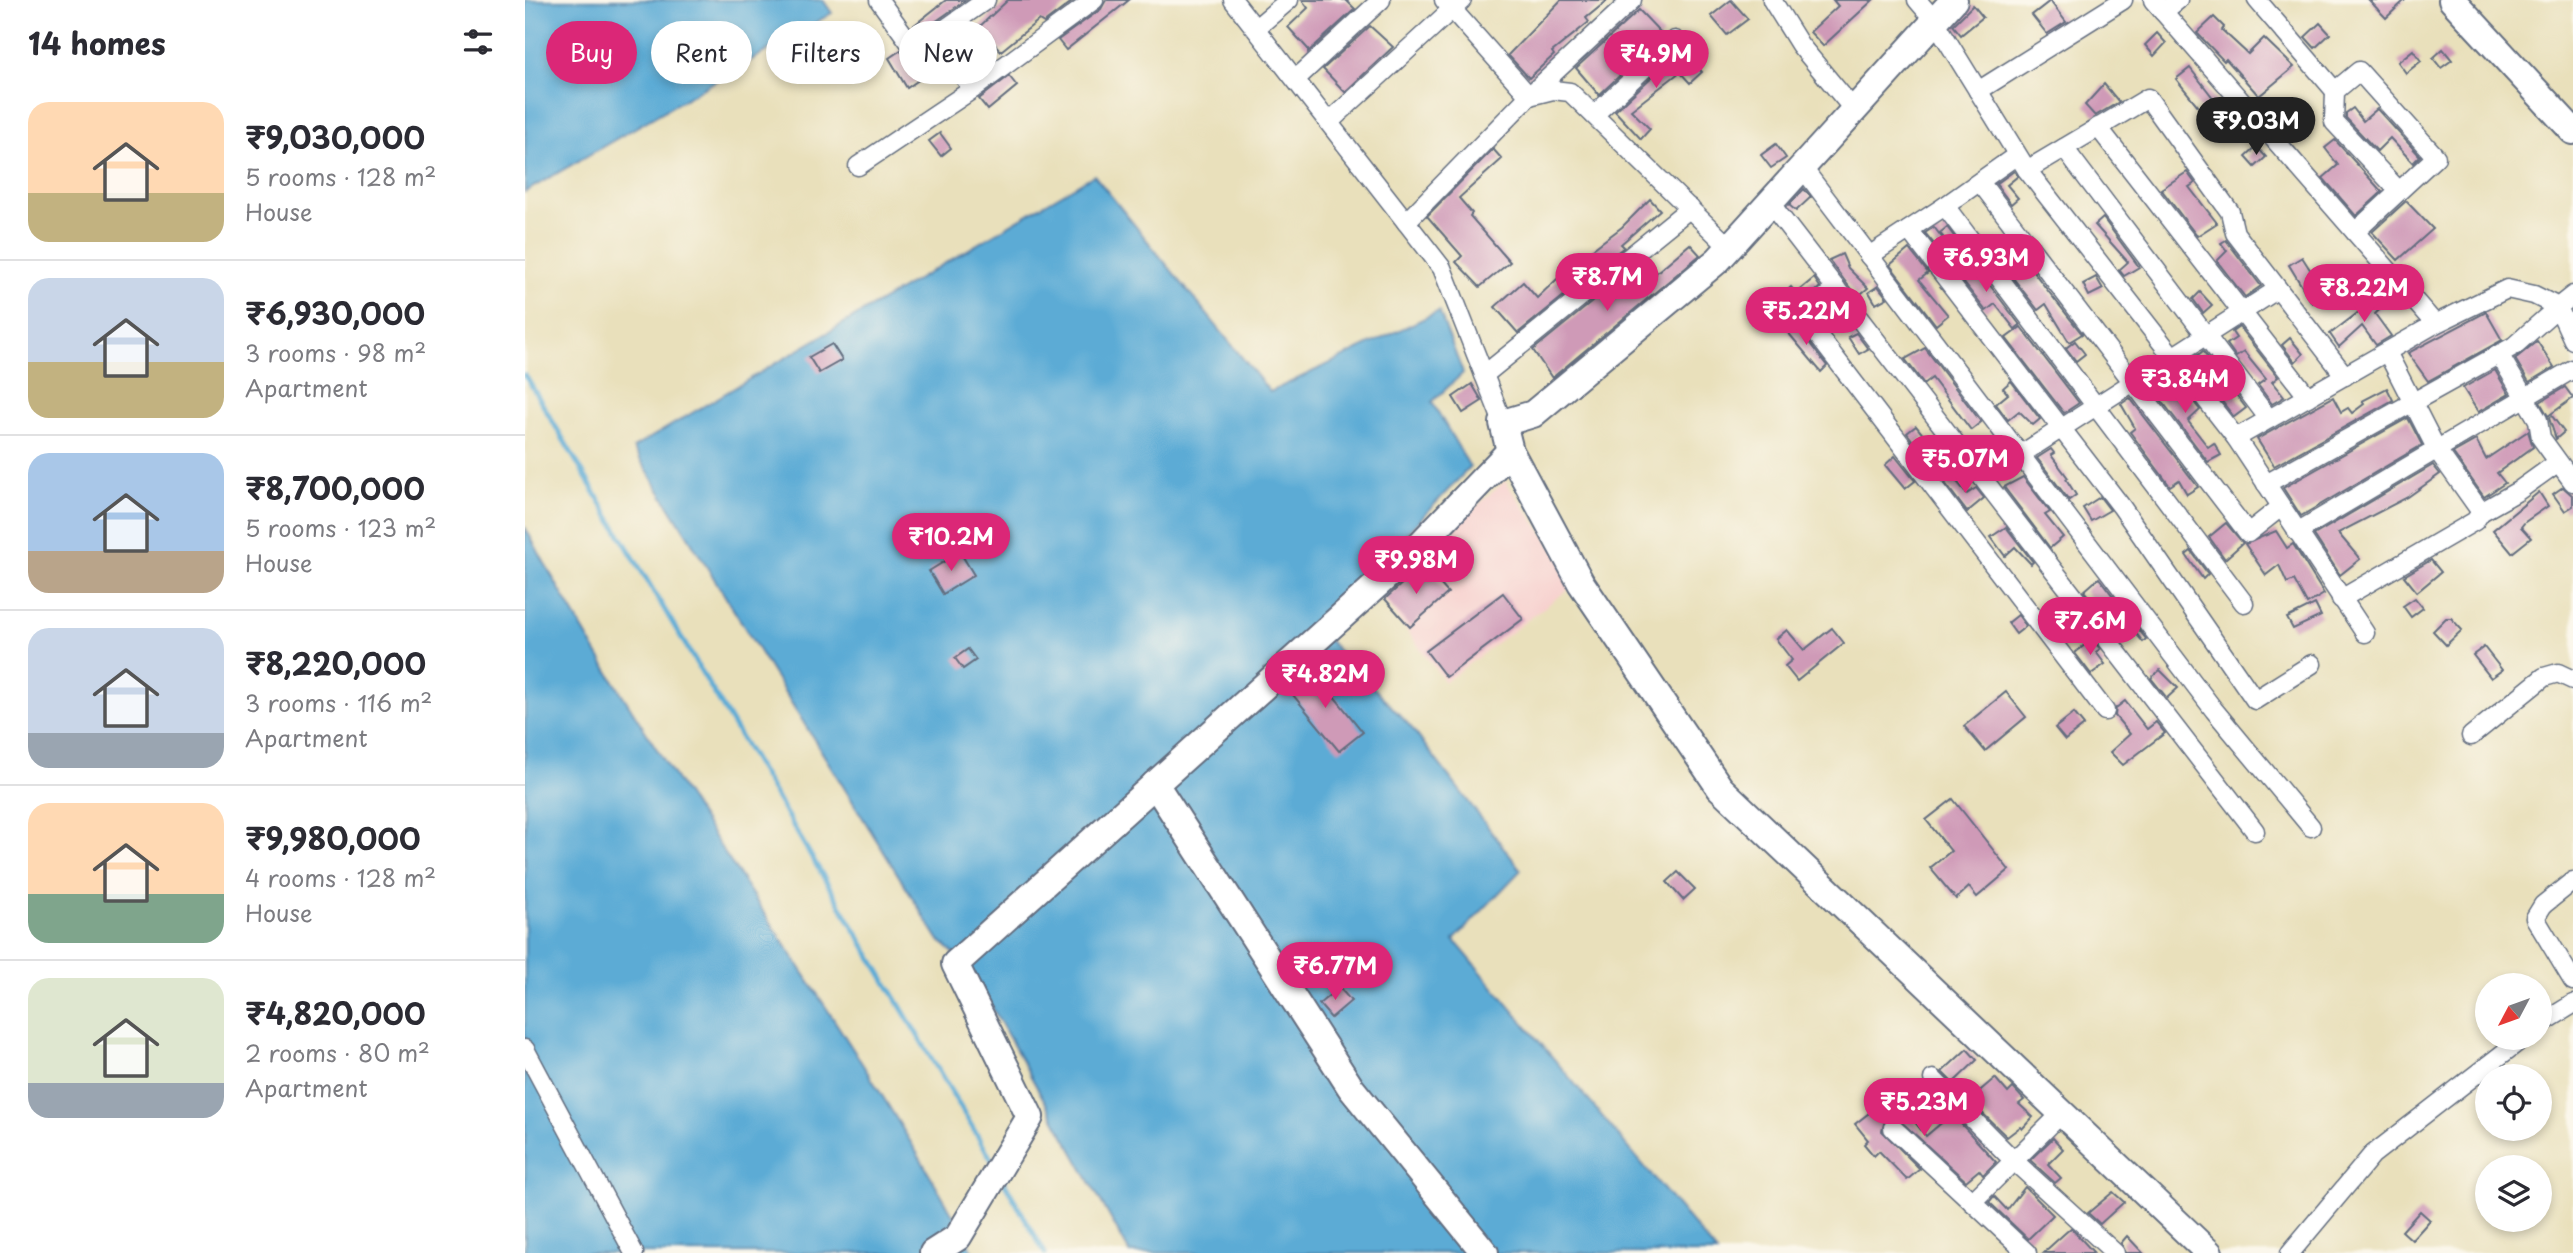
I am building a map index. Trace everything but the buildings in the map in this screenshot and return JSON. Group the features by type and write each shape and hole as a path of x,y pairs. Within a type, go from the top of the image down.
{"street":[{"path":"957,21 986,0"},
{"path":"858,166 973,89 1094,0"},
{"path":"1233,0 1442,268 1503,423 1510,452 1581,583 1720,788 2210,1253"},
{"path":"1256,28 1289,0"},
{"path":"1296,79 1381,0"},
{"path":"1406,222 1529,96 1632,0"},
{"path":"1772,0 1800,45 1854,110"},
{"path":"1917,0 1935,21 2022,162 2236,438 2365,633"},
{"path":"1503,423 1533,414 1729,247 1954,0"},
{"path":"1978,91 2123,0"},
{"path":"2178,0 2158,6 2435,324"},
{"path":"2257,0 2335,91 2334,122 2399,191"},
{"path":"2452,0 2573,131"},
{"path":"884,2 899,25"},
{"path":"1329,122 1452,3 1529,96"},
{"path":"1594,115 1675,40"},
{"path":"2335,91 2359,71 2436,157 2355,232"},
{"path":"969,84 973,89"},
{"path":"1529,96 1553,90 1570,92 1729,247"},
{"path":"1869,256 1980,182 2022,162 2064,148 2148,98 2230,212 2235,233 2345,376"},
{"path":"2098,127 2243,310 2308,397"},
{"path":"2064,148 2269,419"},
{"path":"1802,167 2214,710 2311,827"},
{"path":"1980,182 2248,533 2281,507"},
{"path":"1770,202 2255,831"},
{"path":"1945,206 2244,603"},
{"path":"1484,375 1690,208"},
{"path":"1909,230 2121,506 2255,700 2312,664"},
{"path":"1836,288 1803,316 2105,711"},
{"path":"2020,455 2132,380 2278,289"},
{"path":"2236,438 2435,324 2507,289 2533,295 2558,307 2573,340"},
{"path":"2266,484 2514,346 2573,295"},
{"path":"2386,352 2437,450 2481,512"},
{"path":"2499,354 2538,420 2541,438 2573,482"},
{"path":"2297,532 2573,369"},
{"path":"933,1253 958,1237 1024,1132 1030,1117 955,964 1410,555 1510,452"},
{"path":"2341,599 2475,521 2481,512 2518,491 2557,463"},
{"path":"2471,736 2544,677 2558,673 2573,680"},
{"path":"1155,784 1351,1088 1485,1253"},
{"path":"2573,881 2543,905 2535,918 2573,981"},
{"path":"2552,1017 2573,1004"},
{"path":"525,1049 634,1253"},
{"path":"2290,1253 2372,1155 2507,1050"},
{"path":"1933,1079 2014,1161 2115,1253"},
{"path":"1972,1202 2061,1114"},
{"path":"1893,1128 2027,1253"}],"shaded area":[{"path":"1505,481 1578,582 1445,682 1379,593"}],"water":[{"path":"525,0 823,0 832,13 818,21 766,21 766,51 752,60 752,21 651,21 651,84 710,84 525,192"},
{"path":"1094,175 1270,392 1439,311 1463,373 1432,402 1470,467 1317,628 1410,726 1521,870 1454,940 1717,1253 1130,1253 970,968 938,939 633,448"},
{"path":"525,527 577,620 633,711 866,1069 974,1253 525,1253"}],"waterway":[{"path":"525,375 993,1162"},
{"path":"1003,1180 1045,1253"}]}
